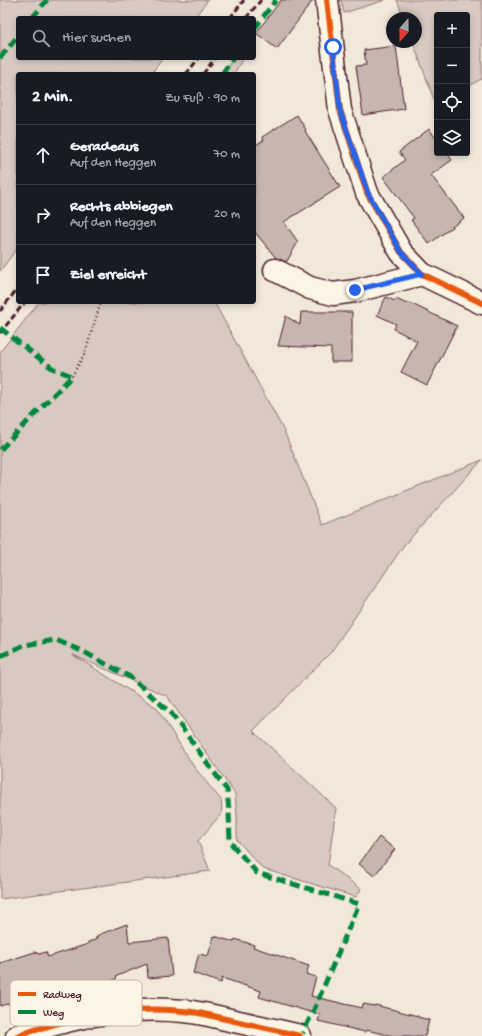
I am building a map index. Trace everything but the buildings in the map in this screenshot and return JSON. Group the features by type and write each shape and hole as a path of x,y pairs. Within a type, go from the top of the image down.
{"street":[{"path":"327,0 340,110 368,193 401,252 422,274 482,303"},
{"path":"274,270 310,288 333,294 422,274"},
{"path":"142,1010 185,1011 300,1036"},
{"path":"17,1036 49,1026"}],"path":[{"path":"72,376 85,353 100,304"}],"shaded area":[{"path":"0,0 208,0 196,16 16,16 16,60 162,60 152,72 16,72 16,250 0,271"},
{"path":"341,0 385,0 344,13"},
{"path":"397,0 482,0 482,80 481,79 470,85 470,12 434,12 434,100 415,48 422,48 422,12 402,12"},
{"path":"232,60 242,60 235,72 224,72"},
{"path":"37,304 215,304 284,431 322,525 482,460 404,545 331,652 253,731 336,808 328,865 361,889 356,897 263,869 237,840 235,794 167,696 73,655 156,707 194,767 221,800 222,813 198,841 210,871 0,899 0,352"}],"railway":[{"path":"232,16 244,0"},
{"path":"248,16 261,0"},
{"path":"188,72 197,60"},
{"path":"204,72 214,60"},
{"path":"0,311 16,291"},
{"path":"0,333 23,304"}],"marked path":[{"path":"34,16 47,0"},
{"path":"256,26 276,0"},
{"path":"0,58 16,38"},
{"path":"223,72 232,60"},
{"path":"0,328 52,368 72,376 0,450"},
{"path":"0,655 24,645 56,640 84,652 130,677 171,713 227,790 230,842 257,873 359,904 313,1012 301,1036"}],"cycle path":[{"path":"327,0 340,110 367,193 401,252 422,274 482,303"},
{"path":"142,1010 200,1013 300,1036"},
{"path":"17,1036 48,1026"}],"route":[{"path":"333,47 340,110 368,193 401,252 422,274 355,290"}]}
